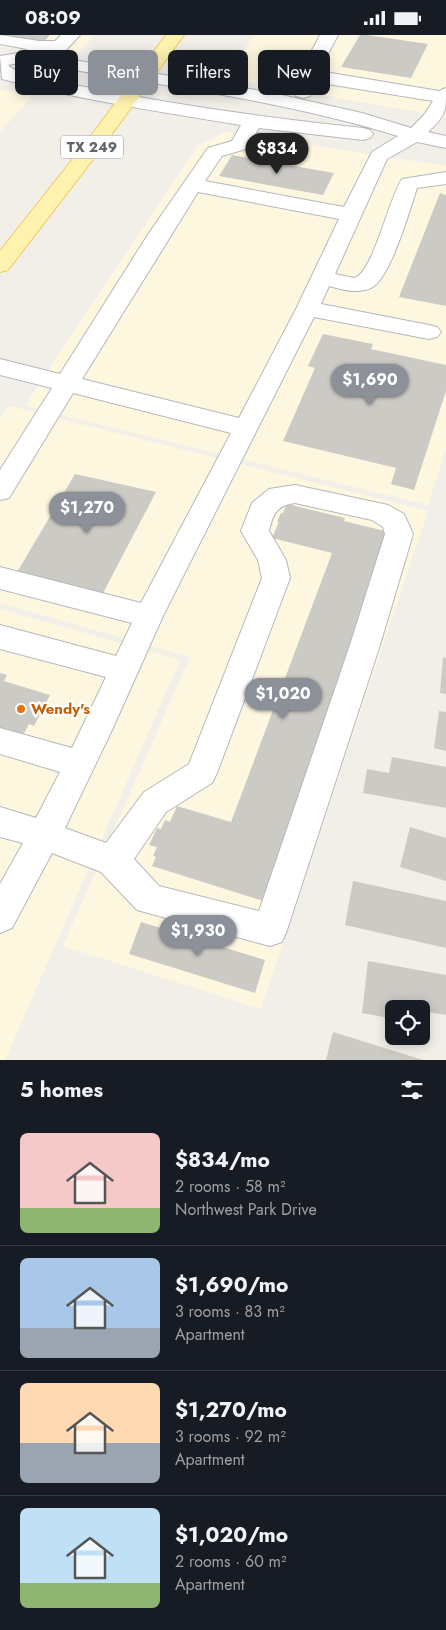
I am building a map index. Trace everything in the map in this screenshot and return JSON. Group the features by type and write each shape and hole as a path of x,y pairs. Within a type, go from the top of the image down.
{"main road":[{"name":"TX 249","path":"158,57 175,35"},
{"name":"TX 249","path":"0,265 94,145 130,95"}],"street":[{"path":"45,50 60,46 71,35"},
{"path":"321,50 329,35"},
{"path":"0,39 26,50"},
{"path":"0,61 15,57"},
{"path":"0,67 8,75 46,85 125,101 253,121 353,133 414,135"},
{"path":"0,917 9,883 45,835 149,616 307,309 379,155 414,135 432,118 445,95 330,78"},
{"path":"158,79 294,103 446,142"},
{"path":"294,103 301,95"},
{"path":"0,491 160,233 192,185 215,152 239,145 253,121"},
{"path":"370,175 409,183 446,178"},
{"path":"322,277 354,285 366,283 373,274 391,234 409,183"},
{"path":"192,185 352,215"},
{"path":"307,309 429,332"},
{"path":"0,367 246,428"},
{"path":"0,822 45,835 112,861 149,899 270,930 399,534 394,521 378,512 295,494 278,496 261,510 255,531 272,560 276,579 201,773 155,802 112,861"},
{"path":"0,578 149,616"},
{"path":"0,637 125,670"},
{"path":"0,741 80,764"}],"shaded area":[{"path":"0,35 94,35 78,54 78,50 29,50 0,47"},
{"path":"254,35 446,35 446,117 321,95 330,95 330,50 258,50 258,84 248,82 248,50 244,50"},
{"path":"0,89 15,93 15,95 32,97 0,132"},
{"path":"226,132 446,166 446,449 428,505 25,406 198,146"},
{"path":"9,406 428,511 261,1009 63,946 190,657 0,603 0,419"},
{"path":"0,609 180,660 5,1060 0,1060"}],"building":[{"path":"6,35 50,35 43,43"},
{"path":"360,35 428,44 411,78 341,67"},
{"path":"232,155 334,173 323,195 219,176"},
{"path":"440,193 446,195 446,306 399,297"},
{"path":"323,334 373,344 371,349 446,365 446,391 414,490 391,484 396,468 283,441 315,368 308,366"},
{"path":"75,474 156,492 102,595 16,574"},
{"path":"287,504 345,518 344,521 389,532 263,901 152,866 156,857 153,856 157,847 149,845 157,828 161,829 165,820 170,822 177,806 231,822 332,553 272,538 279,522 277,522"},
{"path":"443,657 446,658 446,694 440,693"},
{"name":"Wendy's","path":"0,673 7,675 4,681 50,695 34,726 29,724 21,739 0,732"},
{"path":"439,711 446,712 446,751 434,748"},
{"path":"392,757 446,767 446,808 363,793 367,769 389,773"},
{"path":"410,827 446,838 446,881 400,867"},
{"path":"353,881 446,901 446,948 345,925"},
{"path":"141,922 265,960 255,993 129,954"},
{"path":"368,961 446,975 446,1015 430,1012 430,1000 385,1000 385,1017 362,1013"},
{"path":"333,1032 423,1060 326,1060"}],"place":[{"name":"Wendy's","path":"21,709"}]}
